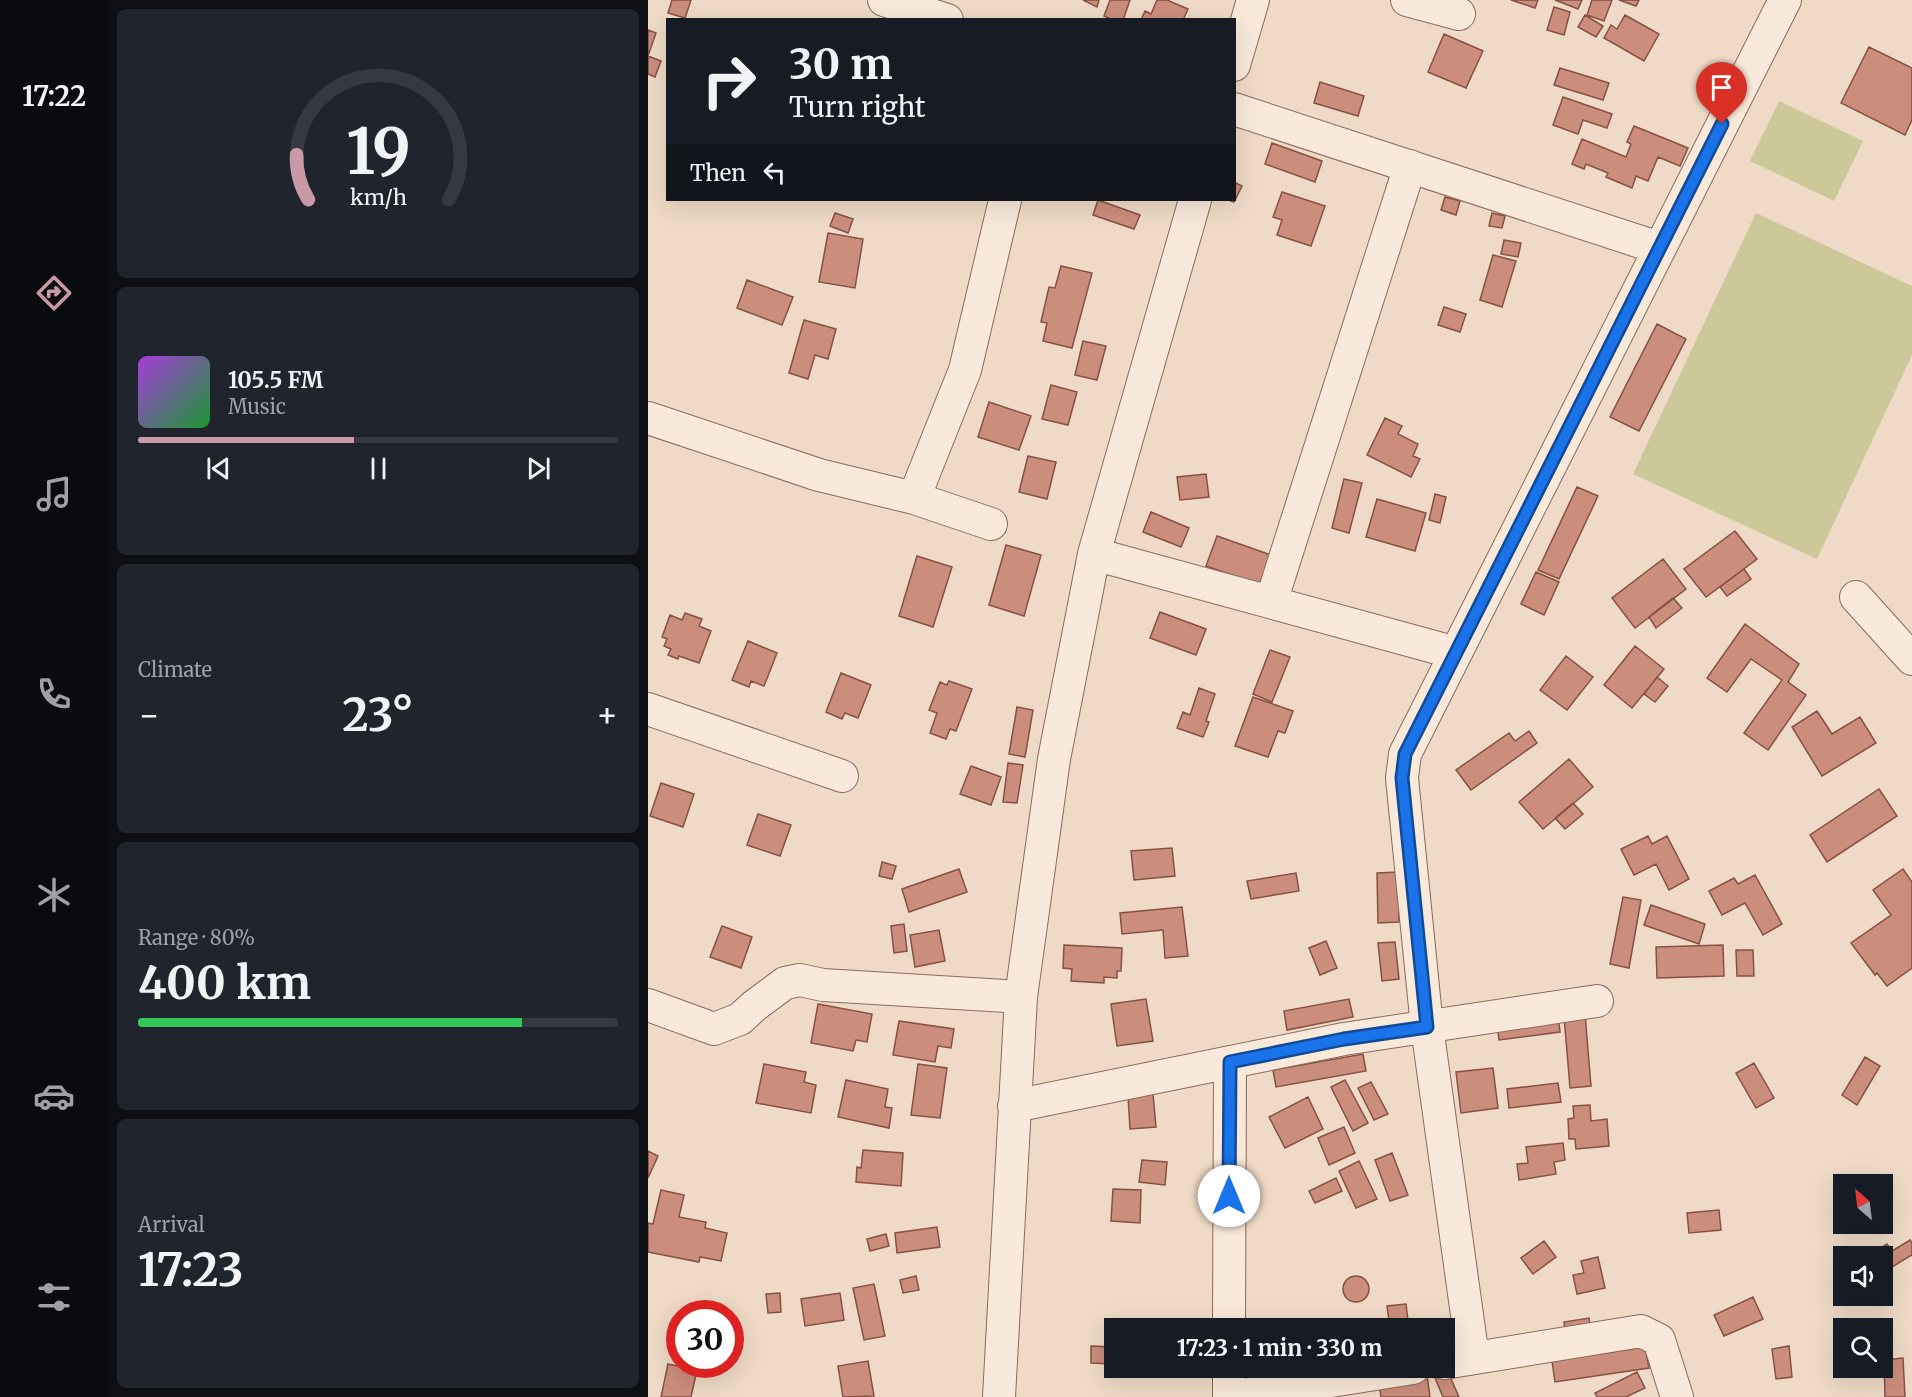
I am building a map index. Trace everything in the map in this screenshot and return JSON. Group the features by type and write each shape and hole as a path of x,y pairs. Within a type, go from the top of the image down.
{"street":[{"path":"884,0 941,18"},
{"path":"1236,57 1253,0"},
{"path":"1407,0 1459,14"},
{"path":"1677,1397 1659,1340 1641,1331 1459,1361 1402,778 1405,754 1785,0"},
{"path":"1236,110 1659,248"},
{"path":"1271,602 1410,166"},
{"path":"914,498 965,370 1005,201"},
{"path":"999,1397 1021,997 1054,759 1094,554 1196,201"},
{"path":"648,418 819,475 914,498 992,524"},
{"path":"1094,554 1456,653"},
{"path":"1856,597 1912,659"},
{"path":"648,709 842,776"},
{"path":"648,1005 714,1029 740,1019 785,983 800,980 823,985 1021,997"},
{"path":"1014,1106 1344,1039 1597,1001"},
{"path":"1229,1318 1230,1062"},
{"path":"1229,1378 1229,1397 1350,1378"}],"shaded area":[{"path":"1779,101 1863,141 1834,201 1750,161"},
{"path":"1756,213 1912,286 1912,355 1817,559 1633,474"}],"building":[{"path":"672,0 691,0 685,18 668,13"},
{"path":"1083,0 1099,0 1097,7"},
{"path":"1110,0 1130,0 1124,18 1104,16"},
{"path":"1157,0 1167,0 1188,9 1184,18 1142,18 1145,11 1151,14"},
{"path":"1511,0 1538,0 1535,8"},
{"path":"1555,0 1582,0 1578,9"},
{"path":"1592,0 1612,0 1604,21 1587,15"},
{"path":"1619,0 1639,0 1636,6"},
{"path":"1554,7 1570,12 1564,35 1547,30"},
{"path":"1585,15 1603,26 1596,37 1578,27"},
{"path":"1625,15 1659,34 1644,61 1604,38 1611,25 1617,29"},
{"path":"648,30 656,33 648,56"},
{"path":"1444,34 1483,51 1466,88 1428,72"},
{"path":"1869,47 1912,68 1912,120 1905,135 1841,103"},
{"path":"648,56 661,61 655,77 648,74"},
{"path":"1560,68 1609,83 1603,100 1554,85"},
{"path":"1320,82 1364,96 1358,116 1314,103"},
{"path":"1563,97 1612,114 1607,128 1583,120 1578,134 1553,125"},
{"path":"1634,126 1688,148 1680,166 1658,157 1648,181 1636,176 1632,188 1606,177 1608,173 1586,164 1584,169 1572,164 1582,139 1626,157 1631,144 1627,142"},
{"path":"1272,143 1322,161 1315,182 1265,164"},
{"path":"1236,183 1242,186 1236,198"},
{"path":"1282,192 1325,206 1311,246 1277,235 1282,220 1273,217"},
{"path":"1445,197 1460,201 1456,215 1441,210"},
{"path":"1098,201 1101,201 1140,215 1134,229 1093,215"},
{"path":"835,213 853,219 848,233 830,226"},
{"path":"1492,213 1505,216 1502,228 1489,226"},
{"path":"828,233 863,239 855,288 819,282"},
{"path":"1504,240 1521,243 1518,257 1501,254"},
{"path":"1493,255 1516,261 1502,307 1480,300"},
{"path":"1061,266 1092,273 1072,348 1043,341 1047,323 1041,322 1049,287 1055,288"},
{"path":"747,280 793,297 782,325 737,308"},
{"path":"1444,307 1466,314 1460,332 1438,325"},
{"path":"804,320 836,329 828,359 815,355 808,379 789,373"},
{"path":"1657,324 1686,339 1639,431 1610,417"},
{"path":"1083,341 1106,346 1097,380 1075,375"},
{"path":"1051,385 1077,392 1068,425 1042,419"},
{"path":"989,402 1031,416 1019,450 978,437"},
{"path":"1385,418 1402,426 1398,434 1418,444 1413,456 1420,459 1411,477 1367,455"},
{"path":"1028,456 1056,462 1047,499 1019,492"},
{"path":"1206,474 1209,497 1180,500 1177,477"},
{"path":"1344,479 1362,483 1349,533 1332,528"},
{"path":"1577,487 1598,496 1559,579 1538,570"},
{"path":"1435,494 1446,497 1440,523 1429,520"},
{"path":"1377,499 1426,513 1415,551 1366,537"},
{"path":"1151,512 1189,528 1181,547 1143,532"},
{"path":"1735,531 1757,559 1706,597 1684,569"},
{"path":"1217,536 1271,555 1260,585 1206,566"},
{"path":"1006,545 1041,555 1024,616 989,605"},
{"path":"917,556 952,567 933,627 899,616"},
{"path":"1663,559 1686,589 1635,628 1612,598"},
{"path":"1744,569 1751,579 1727,596 1720,587"},
{"path":"1536,572 1559,582 1544,615 1521,604"},
{"path":"1673,598 1682,608 1656,628 1649,617"},
{"path":"1160,612 1206,629 1196,655 1150,638"},
{"path":"685,613 702,619 699,626 711,631 699,663 668,655 671,649 664,646 667,639 662,637 670,615 682,620"},
{"path":"1745,624 1799,664 1788,682 1806,695 1768,750 1744,733 1782,680 1751,659 1727,692 1707,678"},
{"path":"748,641 777,653 764,686 751,681 749,687 732,680"},
{"path":"1635,646 1664,669 1632,708 1604,685"},
{"path":"1270,650 1290,657 1272,702 1253,694"},
{"path":"1566,656 1593,677 1567,710 1540,690"},
{"path":"841,673 871,685 858,718 845,713 842,719 826,712"},
{"path":"1657,677 1668,686 1655,702 1644,694"},
{"path":"949,681 972,689 956,731 950,729 946,739 930,733 937,713 929,710 940,682 947,685"},
{"path":"1199,688 1215,694 1203,737 1177,728 1183,712 1190,715"},
{"path":"1253,697 1293,711 1285,733 1278,731 1268,757 1235,746"},
{"path":"1017,707 1033,710 1025,757 1009,754"},
{"path":"1817,711 1832,734 1860,717 1876,743 1822,776 1792,727"},
{"path":"1529,731 1537,743 1471,790 1456,770 1509,733 1515,741"},
{"path":"1569,759 1593,787 1543,829 1519,802"},
{"path":"1008,763 1023,765 1017,803 1003,802"},
{"path":"971,766 1001,777 991,805 960,794"},
{"path":"661,783 694,794 683,827 650,816"},
{"path":"1879,789 1897,816 1827,862 1810,835"},
{"path":"1573,803 1583,814 1565,829 1555,818"},
{"path":"758,814 791,825 780,856 747,845"},
{"path":"1648,836 1652,844 1667,836 1689,879 1669,890 1656,864 1634,875 1621,849"},
{"path":"1172,848 1175,876 1134,880 1131,851"},
{"path":"882,862 896,866 892,879 879,876"},
{"path":"959,869 967,892 909,912 902,889"},
{"path":"1903,869 1912,882 1912,968 1887,986 1877,973 1875,975 1851,943 1891,915 1873,890"},
{"path":"1398,872 1399,922 1378,923 1377,873"},
{"path":"1296,873 1299,891 1251,899 1247,881"},
{"path":"1755,875 1782,924 1763,935 1745,903 1722,915 1709,891 1734,878 1738,884"},
{"path":"1623,897 1641,900 1629,968 1610,964"},
{"path":"1651,905 1705,924 1699,944 1644,925"},
{"path":"1182,907 1188,956 1165,958 1163,930 1122,934 1120,913"},
{"path":"904,924 907,951 894,953 891,926"},
{"path":"722,926 752,937 741,968 710,957"},
{"path":"939,930 945,961 915,967 910,935"},
{"path":"1326,941 1337,968 1320,975 1309,948"},
{"path":"1395,942 1399,979 1382,981 1378,943"},
{"path":"1064,945 1122,948 1121,971 1117,971 1117,978 1104,977 1104,983 1071,981 1072,969 1063,968"},
{"path":"1723,945 1724,976 1657,978 1656,947"},
{"path":"1736,950 1753,950 1754,976 1737,976"},
{"path":"1146,999 1153,1041 1117,1046 1111,1004"},
{"path":"1349,999 1353,1017 1287,1030 1284,1011"},
{"path":"818,1004 872,1014 867,1042 856,1040 853,1051 811,1043"},
{"path":"1585,1014 1591,1086 1570,1088 1564,1016"},
{"path":"1558,1015 1560,1032 1499,1040 1497,1023"},
{"path":"899,1021 954,1029 951,1048 938,1046 935,1062 893,1055"},
{"path":"1363,1054 1366,1071 1276,1087 1273,1070"},
{"path":"1865,1057 1880,1066 1857,1105 1842,1095"},
{"path":"1754,1063 1774,1098 1756,1108 1736,1073"},
{"path":"764,1064 806,1072 804,1082 816,1085 811,1113 756,1103"},
{"path":"918,1064 947,1068 940,1118 911,1115"},
{"path":"1493,1068 1498,1108 1461,1113 1456,1072"},
{"path":"846,1080 888,1089 885,1107 892,1108 889,1128 838,1117"},
{"path":"1345,1080 1368,1123 1353,1131 1331,1087"},
{"path":"1371,1082 1388,1114 1374,1120 1358,1088"},
{"path":"1558,1083 1561,1102 1509,1108 1507,1089"},
{"path":"1153,1094 1156,1127 1130,1129 1128,1096"},
{"path":"1308,1097 1323,1129 1285,1148 1269,1117"},
{"path":"1590,1105 1591,1121 1607,1119 1609,1146 1576,1149 1575,1139 1569,1139 1568,1119 1574,1118 1573,1106"},
{"path":"1344,1127 1355,1153 1329,1165 1318,1138"},
{"path":"1563,1143 1565,1160 1554,1162 1556,1174 1519,1180 1517,1164 1528,1163 1526,1147"},
{"path":"863,1150 903,1153 901,1186 856,1182 857,1167 861,1168"},
{"path":"648,1151 658,1156 648,1178"},
{"path":"1392,1153 1408,1195 1390,1201 1375,1160"},
{"path":"1142,1160 1167,1162 1165,1185 1139,1182"},
{"path":"1359,1161 1377,1199 1356,1208 1339,1171"},
{"path":"1336,1178 1342,1191 1315,1203 1309,1191"},
{"path":"1113,1189 1141,1190 1140,1223 1111,1221"},
{"path":"661,1190 684,1195 679,1217 706,1222 705,1228 727,1233 721,1261 700,1257 699,1262 648,1252 648,1223 653,1224"},
{"path":"1719,1210 1721,1230 1689,1233 1687,1213"},
{"path":"937,1227 940,1247 897,1253 895,1233"},
{"path":"886,1234 889,1246 870,1251 867,1239"},
{"path":"1910,1240 1912,1243 1912,1255 1893,1266 1893,1250"},
{"path":"1544,1241 1556,1257 1533,1274 1521,1258"},
{"path":"1598,1257 1605,1288 1577,1294 1573,1275 1584,1273 1581,1261"},
{"path":"916,1276 919,1290 903,1293 900,1280"},
{"path":"1356,1276 1365,1280 1369,1289 1365,1298 1356,1302 1347,1298 1343,1289 1347,1280"},
{"path":"874,1284 885,1336 864,1340 853,1288"},
{"path":"780,1293 781,1312 768,1313 766,1294"},
{"path":"840,1293 844,1320 805,1326 801,1299"},
{"path":"1753,1297 1763,1319 1724,1336 1714,1315"},
{"path":"1406,1304 1408,1318 1389,1318 1387,1306"},
{"path":"1589,1318 1591,1333 1566,1336 1564,1322"},
{"path":"1091,1346 1104,1347 1104,1364 1091,1363"},
{"path":"1789,1346 1792,1377 1776,1379 1772,1349"},
{"path":"1645,1347 1649,1368 1555,1382 1552,1361"},
{"path":"1903,1358 1905,1397 1885,1397 1884,1378 1893,1378 1893,1359"},
{"path":"868,1361 874,1396 843,1397 838,1366"},
{"path":"1637,1372 1645,1388 1626,1397 1597,1397 1595,1393"},
{"path":"666,1373 666,1378 695,1378 691,1397 661,1397"},
{"path":"1409,1378 1427,1378 1430,1397 1381,1397 1379,1383"},
{"path":"1435,1378 1451,1378 1459,1397 1443,1397"}],"route":[{"path":"1229,1196 1230,1062 1344,1039 1427,1027 1402,778 1405,754 1722,124"}]}
